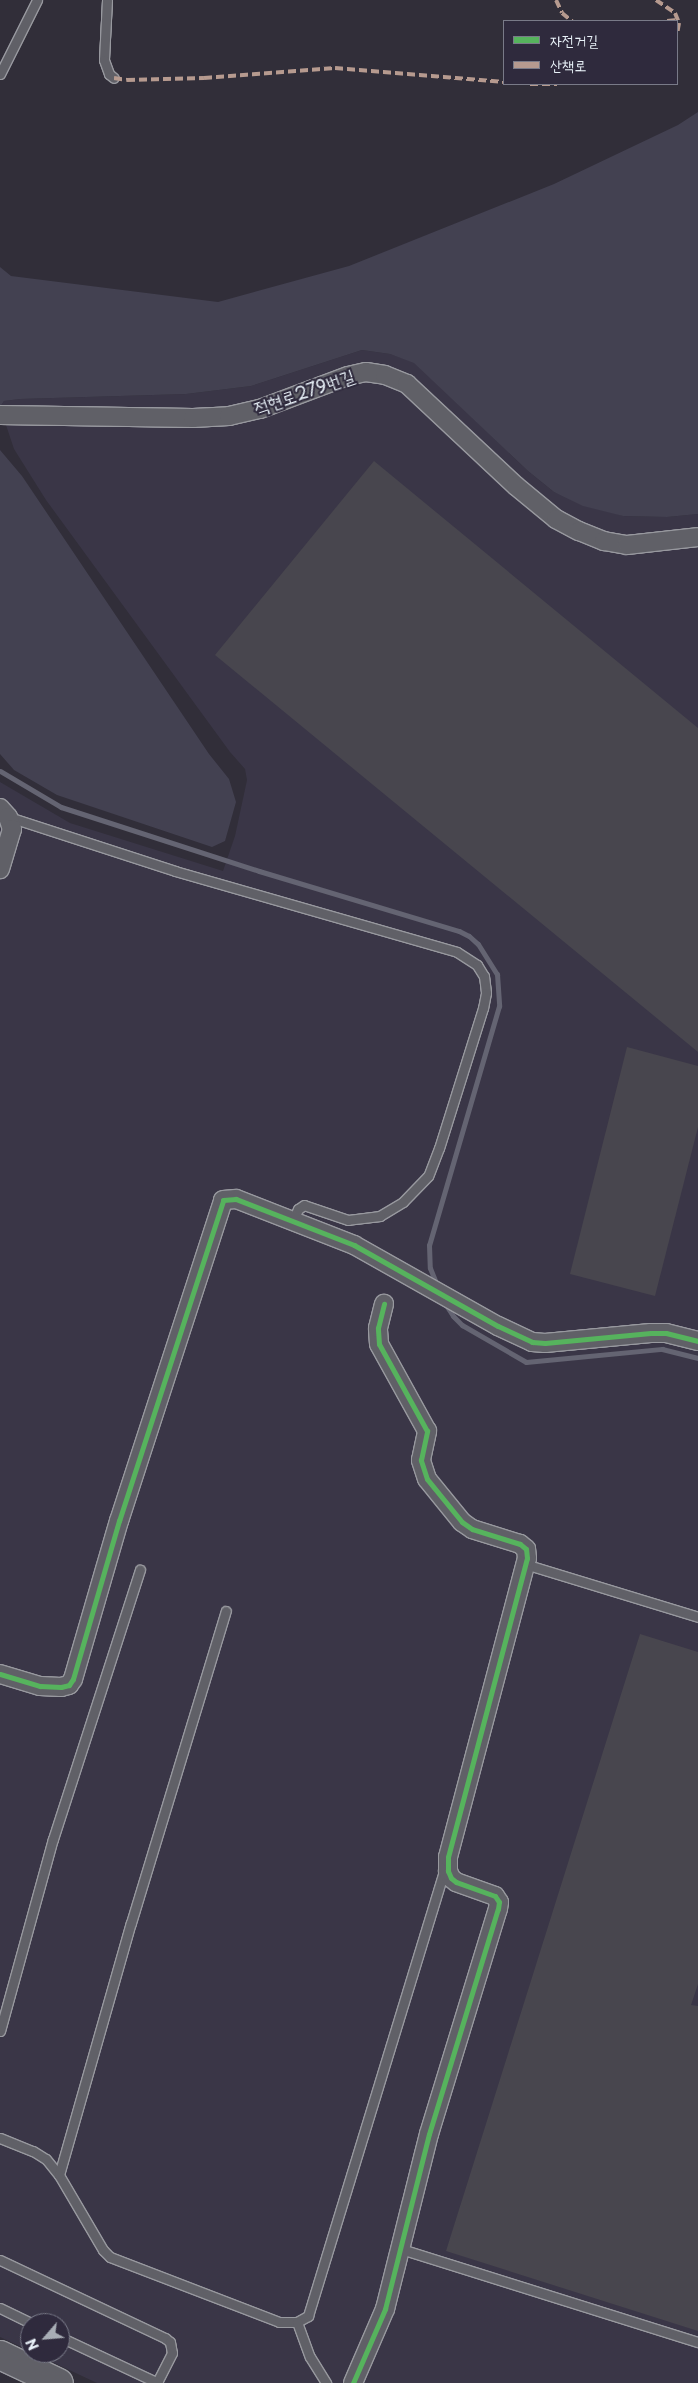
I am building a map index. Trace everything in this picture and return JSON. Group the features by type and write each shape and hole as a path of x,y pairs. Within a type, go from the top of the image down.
{"main road":[{"path":"0,2355 59,2383"}],"street":[{"name":"적현로279번길","path":"0,415 192,418 229,416 260,409 348,376 366,372 385,375 407,384 516,486 556,519 579,531 604,541 627,545 698,537"},
{"path":"0,869 12,829 4,812"},
{"path":"0,1674 40,1686 61,1687 69,1685 73,1679 119,1521 223,1200 236,1199 370,1253 472,1312 520,1338 532,1342 546,1343 651,1333 666,1333 698,1341"},
{"path":"353,2383 385,2309 429,2134 499,1902 490,1893 456,1882 448,1871 448,1857 525,1564 526,1549 520,1544 472,1529 462,1522 426,1479 421,1460 427,1431 380,1344 378,1328 384,1304"}],"lane":[{"path":"0,74 37,0"},
{"path":"106,0 104,60 110,74 114,78"},
{"path":"4,812 174,871 457,952 477,965 484,976 486,994 483,1008 440,1148 428,1176 403,1202 380,1216 348,1220 304,1205 298,1209 294,1221"},
{"path":"525,1564 698,1617"},
{"path":"0,2031 53,1839 140,1570"},
{"path":"59,2175 131,1923 226,1611"},
{"path":"0,2138 33,2151 46,2159 59,2175 103,2250 110,2257 280,2322 297,2322 308,2316 313,2306 448,1857"},
{"path":"401,2249 698,2342"},
{"path":"0,2260 165,2338 170,2342 172,2353 157,2383 70,2342"},
{"path":"0,2308 20,2318"},
{"path":"297,2322 310,2357 326,2383"}],"shaded area":[{"path":"698,112 698,514 667,517 623,516 583,506 554,492 528,471 414,363 390,354 362,350 251,386 186,394 20,399 4,401 0,407 0,267 11,276 218,302 349,266 554,184 678,125"},
{"path":"362,350 390,354 414,362 528,471 554,492 623,516 667,517 698,514 698,2383 97,2383 54,2363 70,2363 70,2313 20,2313 20,2346 0,2337 0,782 70,823 223,871 235,836 247,780 245,769 230,752 46,500 14,449 0,407 4,401 20,399 186,394 251,386"},
{"path":"0,450 22,476 209,754 229,779 236,802 225,841 212,847 57,795 14,770 0,754"}],"building":[{"path":"374,461 698,728 698,1052 215,655"},
{"path":"627,1047 698,1066 698,1127 655,1296 570,1274"},
{"path":"640,1634 698,1652 698,1984 691,2005 698,2006 698,2331 446,2251"}],"waterway":[{"path":"0,771 61,807 259,871 459,931 469,936 478,944 497,974 499,1006 429,1245 430,1268 437,1285"},
{"path":"444,1302 453,1316 462,1325 526,1362 662,1349 698,1358"}],"marked path":[{"path":"556,0 562,13 571,20"},
{"path":"656,0 675,13 678,20"},
{"path":"678,20 678,28"},
{"path":"114,78 127,80 204,78 335,68 503,82"}],"cycle path":[{"path":"0,1674 40,1686 61,1687 69,1685 73,1679 119,1521 223,1200 236,1199 354,1245 498,1326 532,1342 545,1343 651,1333 666,1333 698,1341"},
{"path":"353,2383 385,2309 429,2134 498,1909 499,1902 495,1896 456,1882 451,1878 448,1871 448,1857 527,1558 526,1549 520,1544 472,1529 462,1522 427,1479 421,1460 427,1431 379,1344 378,1328 384,1304"}]}
